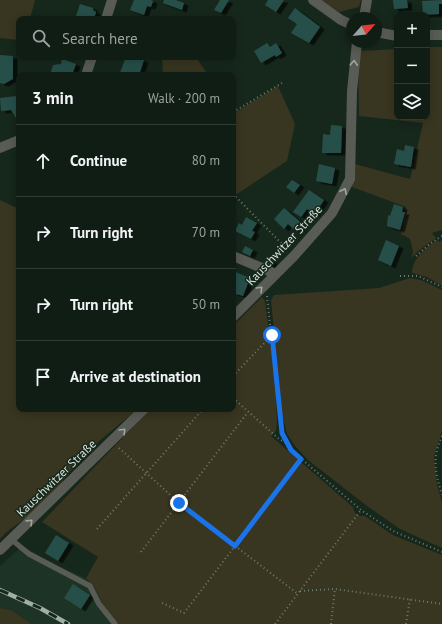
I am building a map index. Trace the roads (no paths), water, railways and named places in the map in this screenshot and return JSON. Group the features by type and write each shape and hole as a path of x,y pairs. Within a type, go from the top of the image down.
{"street":[{"path":"107,16 112,0"},
{"path":"313,0 346,22"},
{"path":"365,12 367,0"},
{"path":"382,33 394,35"},
{"path":"430,35 442,35"},
{"name":"Kauschwitzer Straße","path":"236,314 294,256 332,213 350,179 352,91 356,48"},
{"path":"87,72 91,60"},
{"path":"0,148 16,141"},
{"path":"236,257 276,274"},
{"name":"Kauschwitzer Straße","path":"1,549 12,540 141,412"}],"lane":[{"path":"12,540 29,554 90,586 99,604 115,624"}],"railway":[{"path":"0,590 40,608 68,624"}]}
